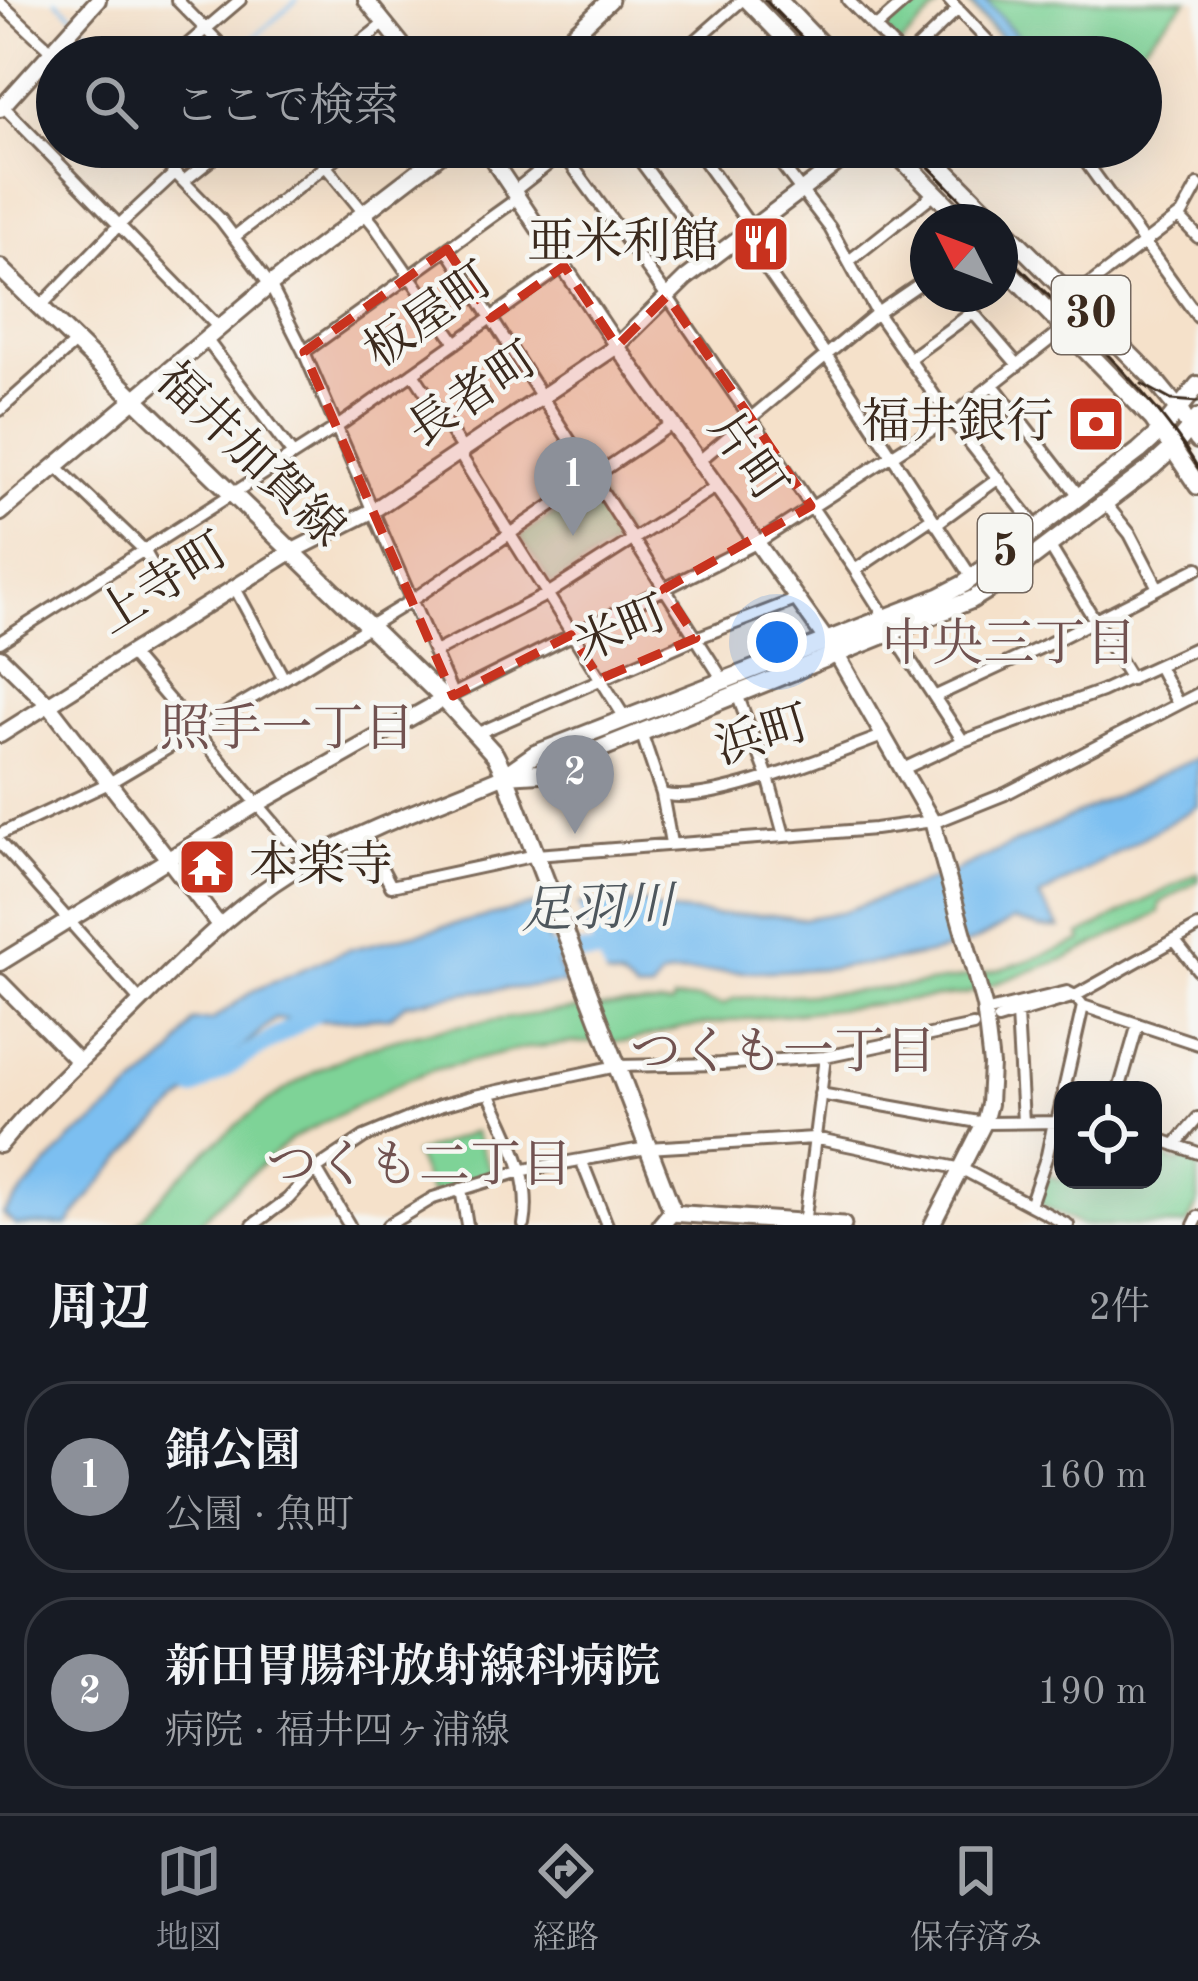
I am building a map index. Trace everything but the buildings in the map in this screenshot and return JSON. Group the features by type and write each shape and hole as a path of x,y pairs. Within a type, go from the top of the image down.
{"main road":[{"path":"571,36 610,0"},
{"path":"745,0 782,36"},
{"path":"778,0 813,36"},
{"path":"1,509 270,285 423,168"},
{"path":"911,168 946,204"},
{"name":"30","path":"943,168 980,204"},
{"name":"30","path":"1018,242 1179,410"},
{"name":"福井加賀線","path":"0,268 291,552 449,698 494,754 615,1062 668,1221"},
{"name":"30","path":"1018,280 1162,430"},
{"path":"1152,377 1172,388 1197,388"},
{"path":"1174,447 1196,427 1179,410 1197,388"},
{"name":"5","path":"889,626 972,578 1038,529 1162,430 1179,410"},
{"path":"1162,430 1198,486"},
{"name":"5","path":"505,776 532,755 723,680 979,596 1174,447"},
{"name":"5","path":"505,776 540,772 737,694 832,647"},
{"path":"668,1221 843,1225"}],"street":[{"path":"69,36 98,0"},
{"path":"177,0 213,36"},
{"path":"197,36 240,0"},
{"path":"366,0 395,36"},
{"path":"710,36 745,0"},
{"path":"848,0 884,36"},
{"path":"875,28 907,0"},
{"path":"6,4 37,36"},
{"path":"925,36 953,5 983,36"},
{"path":"369,36 385,23"},
{"path":"36,72 3,102 36,138"},
{"path":"64,168 212,334 293,455"},
{"path":"170,168 220,220 270,285 374,510 435,652 449,698"},
{"path":"40,307 118,226 193,168"},
{"path":"234,237 323,168"},
{"path":"328,168 411,275 456,343"},
{"name":"片町","path":"498,168 617,346 832,647 932,821 989,1012 991,1065 984,1123 932,1225"},
{"path":"304,352 447,249 546,168"},
{"path":"579,168 855,570 963,741"},
{"path":"646,168 712,258"},
{"path":"708,168 972,578"},
{"path":"784,168 830,228 877,313 950,418 1038,529"},
{"name":"長者町","path":"374,510 617,346 712,258 832,168"},
{"path":"1091,168 1198,317"},
{"path":"0,962 256,805 449,698 758,542 950,418 1057,334 1084,287 1179,218 1198,185"},
{"path":"849,261 935,193"},
{"path":"1179,218 1198,237"},
{"path":"447,249 723,680"},
{"name":"板屋町","path":"0,642 337,427 564,266"},
{"path":"699,460 910,290"},
{"path":"910,358 972,312"},
{"path":"974,312 1018,365"},
{"path":"0,410 76,342"},
{"path":"413,373 626,718"},
{"path":"993,385 1080,497"},
{"path":"0,834 109,783 284,679 412,600 674,423"},
{"path":"56,466 144,550 168,592"},
{"path":"855,570 998,478"},
{"path":"435,652 547,595 718,486"},
{"path":"1106,503 1130,534 1158,588"},
{"name":"上寺町","path":"0,734 291,552 374,510"},
{"path":"1049,545 1131,679"},
{"path":"936,696 1198,568"},
{"path":"235,588 284,679"},
{"name":"米町","path":"476,734 798,599"},
{"path":"903,770 963,741 1131,679 1198,647"},
{"path":"129,653 307,862"},
{"path":"0,657 48,704 219,926"},
{"path":"1158,666 1178,704"},
{"path":"737,694 784,835"},
{"path":"364,834 391,886 537,859 932,821 1005,794 1198,694"},
{"path":"641,732 662,794 671,843"},
{"name":"浜町","path":"662,794 694,796 768,777 885,735"},
{"path":"2,1140 219,926 307,862 505,776"},
{"path":"0,843 141,1002"},
{"path":"989,1012 1017,1014 1079,1001 1198,927"},
{"path":"1175,941 1198,970"},
{"path":"0,982 79,1062"},
{"path":"989,1012 1066,992 1198,1045"},
{"path":"1066,1081 1079,1001"},
{"path":"1017,1014 1023,1122"},
{"path":"1122,1081 1138,1024"},
{"path":"253,1225 288,1199 316,1169 364,1136 439,1106 615,1062 720,1064 825,1057 973,1026"},
{"path":"805,1223 825,1057"},
{"path":"489,1093 524,1170 524,1225"},
{"path":"820,1094 984,1123 1054,1122"},
{"path":"1175,1145 1198,1118"},
{"path":"1030,1205 1054,1134"},
{"path":"388,1225 434,1198 524,1170 647,1148 814,1138 962,1169 1068,1225"},
{"path":"1162,1140 1198,1153"},
{"path":"582,1162 607,1225"},
{"path":"316,1169 349,1225"},
{"path":"461,1190 466,1225"}],"highlighted area":[{"path":"447,249 491,318 564,266 617,346 667,296 811,506 664,589 696,638 600,679 571,635 453,696 304,352"}],"green space":[{"path":"913,0 934,0 938,8 909,36 890,36 881,27"},
{"path":"965,0 1187,0 1152,36 998,36"},
{"path":"594,488 626,537 552,585 520,536"},
{"path":"1198,873 1198,881 1160,903 1159,913 1067,958 966,994 680,1028 629,1041 521,1049 433,1070 290,1140 198,1225 136,1225 234,1127 291,1086 369,1047 441,1029 562,1011 672,1005 673,1000 697,999 723,1005 735,998 892,988 985,973 1082,941 1080,935"},
{"path":"474,1132 493,1176 431,1193 414,1154"},
{"path":"1162,1157 1178,1163 1186,1157 1198,1163 1198,1202 1187,1225 1081,1225 1040,1204 1047,1176 1054,1177 1054,1189 1162,1189"}],"water":[{"path":"967,0 985,0 1018,36 1000,36"},
{"path":"1198,757 1198,806 1039,897 1060,928 1013,920 970,943 918,956 818,969 674,975 660,977 652,991 636,992 621,979 600,976 570,905 649,903 657,910 802,919 842,912 949,874"},
{"path":"535,905 565,984 468,992 405,1004 390,1017 275,1019 139,1142 68,1225 15,1225 3,1214 72,1138 173,1054 193,1021 212,1020 253,991 347,950"}],"pier":[{"path":"567,899 575,899 607,982 594,979 564,906"}],"waterway":[{"path":"56,0 74,16"},
{"path":"255,36 297,0"},
{"path":"85,27 95,36"},
{"name":"足羽川","path":"534,953 614,953"},
{"name":"足羽川","path":"193,1088 323,1008"}],"tram line":[{"path":"765,0 800,36"},
{"path":"930,168 965,204"},
{"path":"1018,265 1131,380 1198,468"},
{"path":"1142,384 1171,400 1198,402"}],"place":[{"name":"亜米利館","path":"761,244"},
{"name":"福井銀行","path":"1096,424"},
{"name":"錦公園","path":"573,536"},
{"name":"新田胃腸科放射線科病院","path":"575,834"},
{"name":"本楽寺","path":"207,867"}],"district":[{"name":"中央三丁目","path":"1009,646"},
{"name":"照手一丁目","path":"287,731"},
{"name":"つくも一丁目","path":"783,1054"},
{"name":"つくも二丁目","path":"419,1167"}]}
